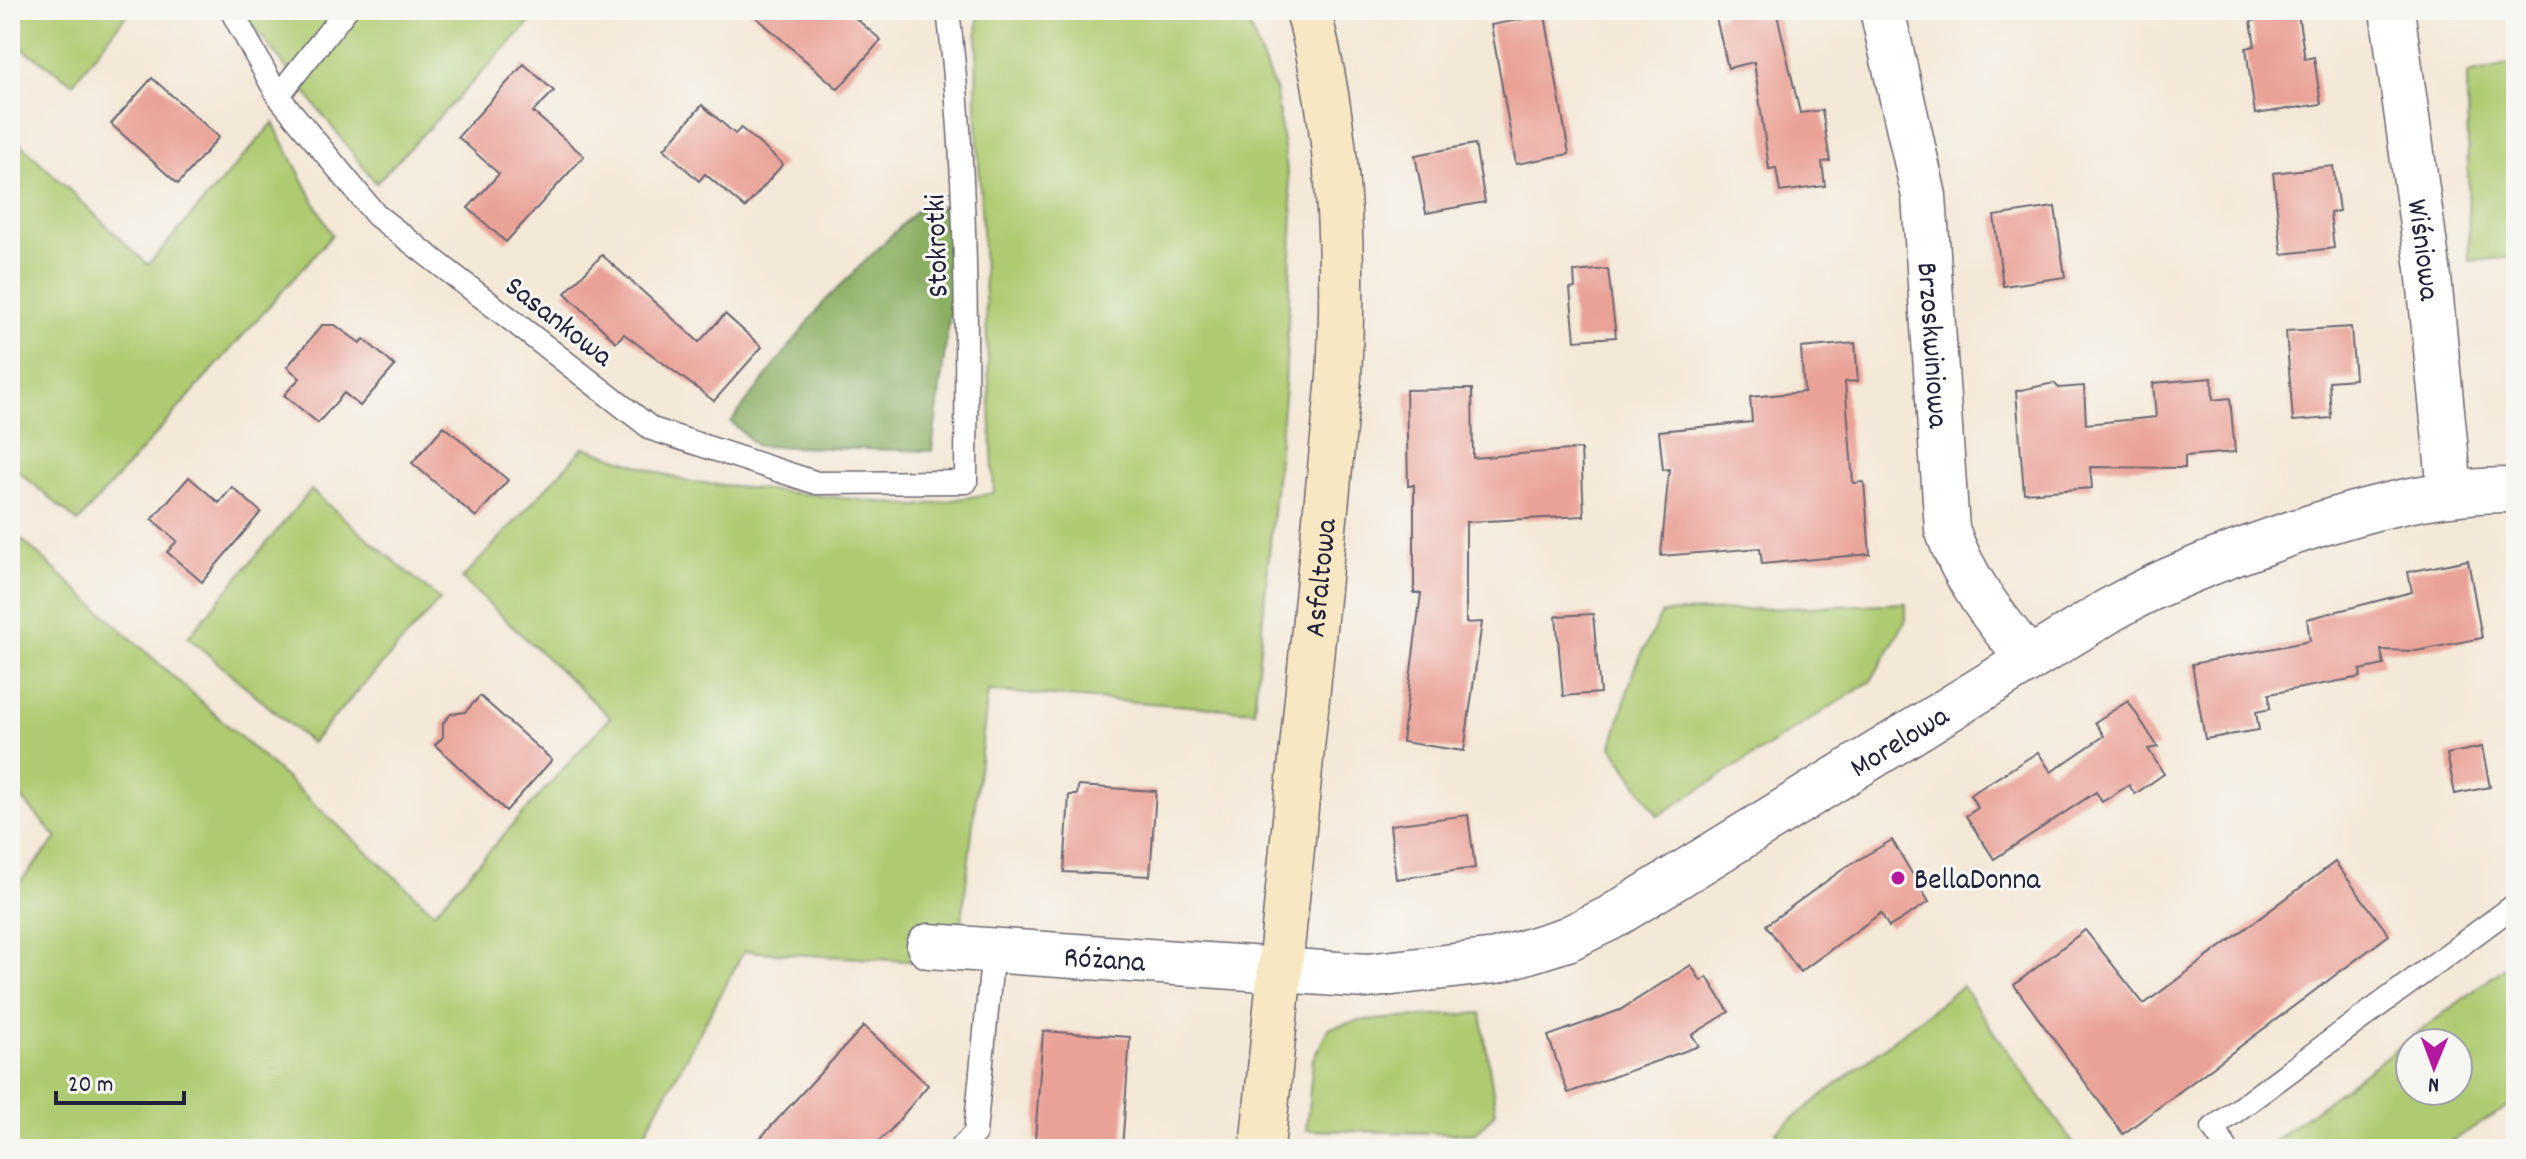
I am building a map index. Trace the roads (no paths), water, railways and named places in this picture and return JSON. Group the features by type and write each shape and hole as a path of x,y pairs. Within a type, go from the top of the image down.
{"street":[{"name":"Asfaltowa","path":"1262,1149 1339,378 1343,299 1335,146 1323,69 1308,10"},
{"name":"Brzoskwiniowa","path":"1882,10 1924,196 1947,529 1957,557 1980,599 2029,660"},
{"name":"Wiśniowa","path":"2392,10 2428,268 2450,492"},
{"name":"Morelowa","path":"1281,971 1367,976 1411,972 1496,961 1567,939 1610,918 2140,593 2194,568 2374,507 2450,492 2516,490"},
{"name":"Różana","path":"929,946 1281,971"}],"lane":[{"name":"Sasankowa","path":"231,10 278,96 376,215 652,429 817,483 966,482"},
{"path":"278,96 346,10"},
{"name":"Stokrotki","path":"948,10 961,119 966,482"},
{"path":"2227,1149 2213,1128 2516,904"},
{"path":"960,1149 975,1133 993,950"}],"place":[{"name":"BellaDonna","path":"1898,878"}]}
